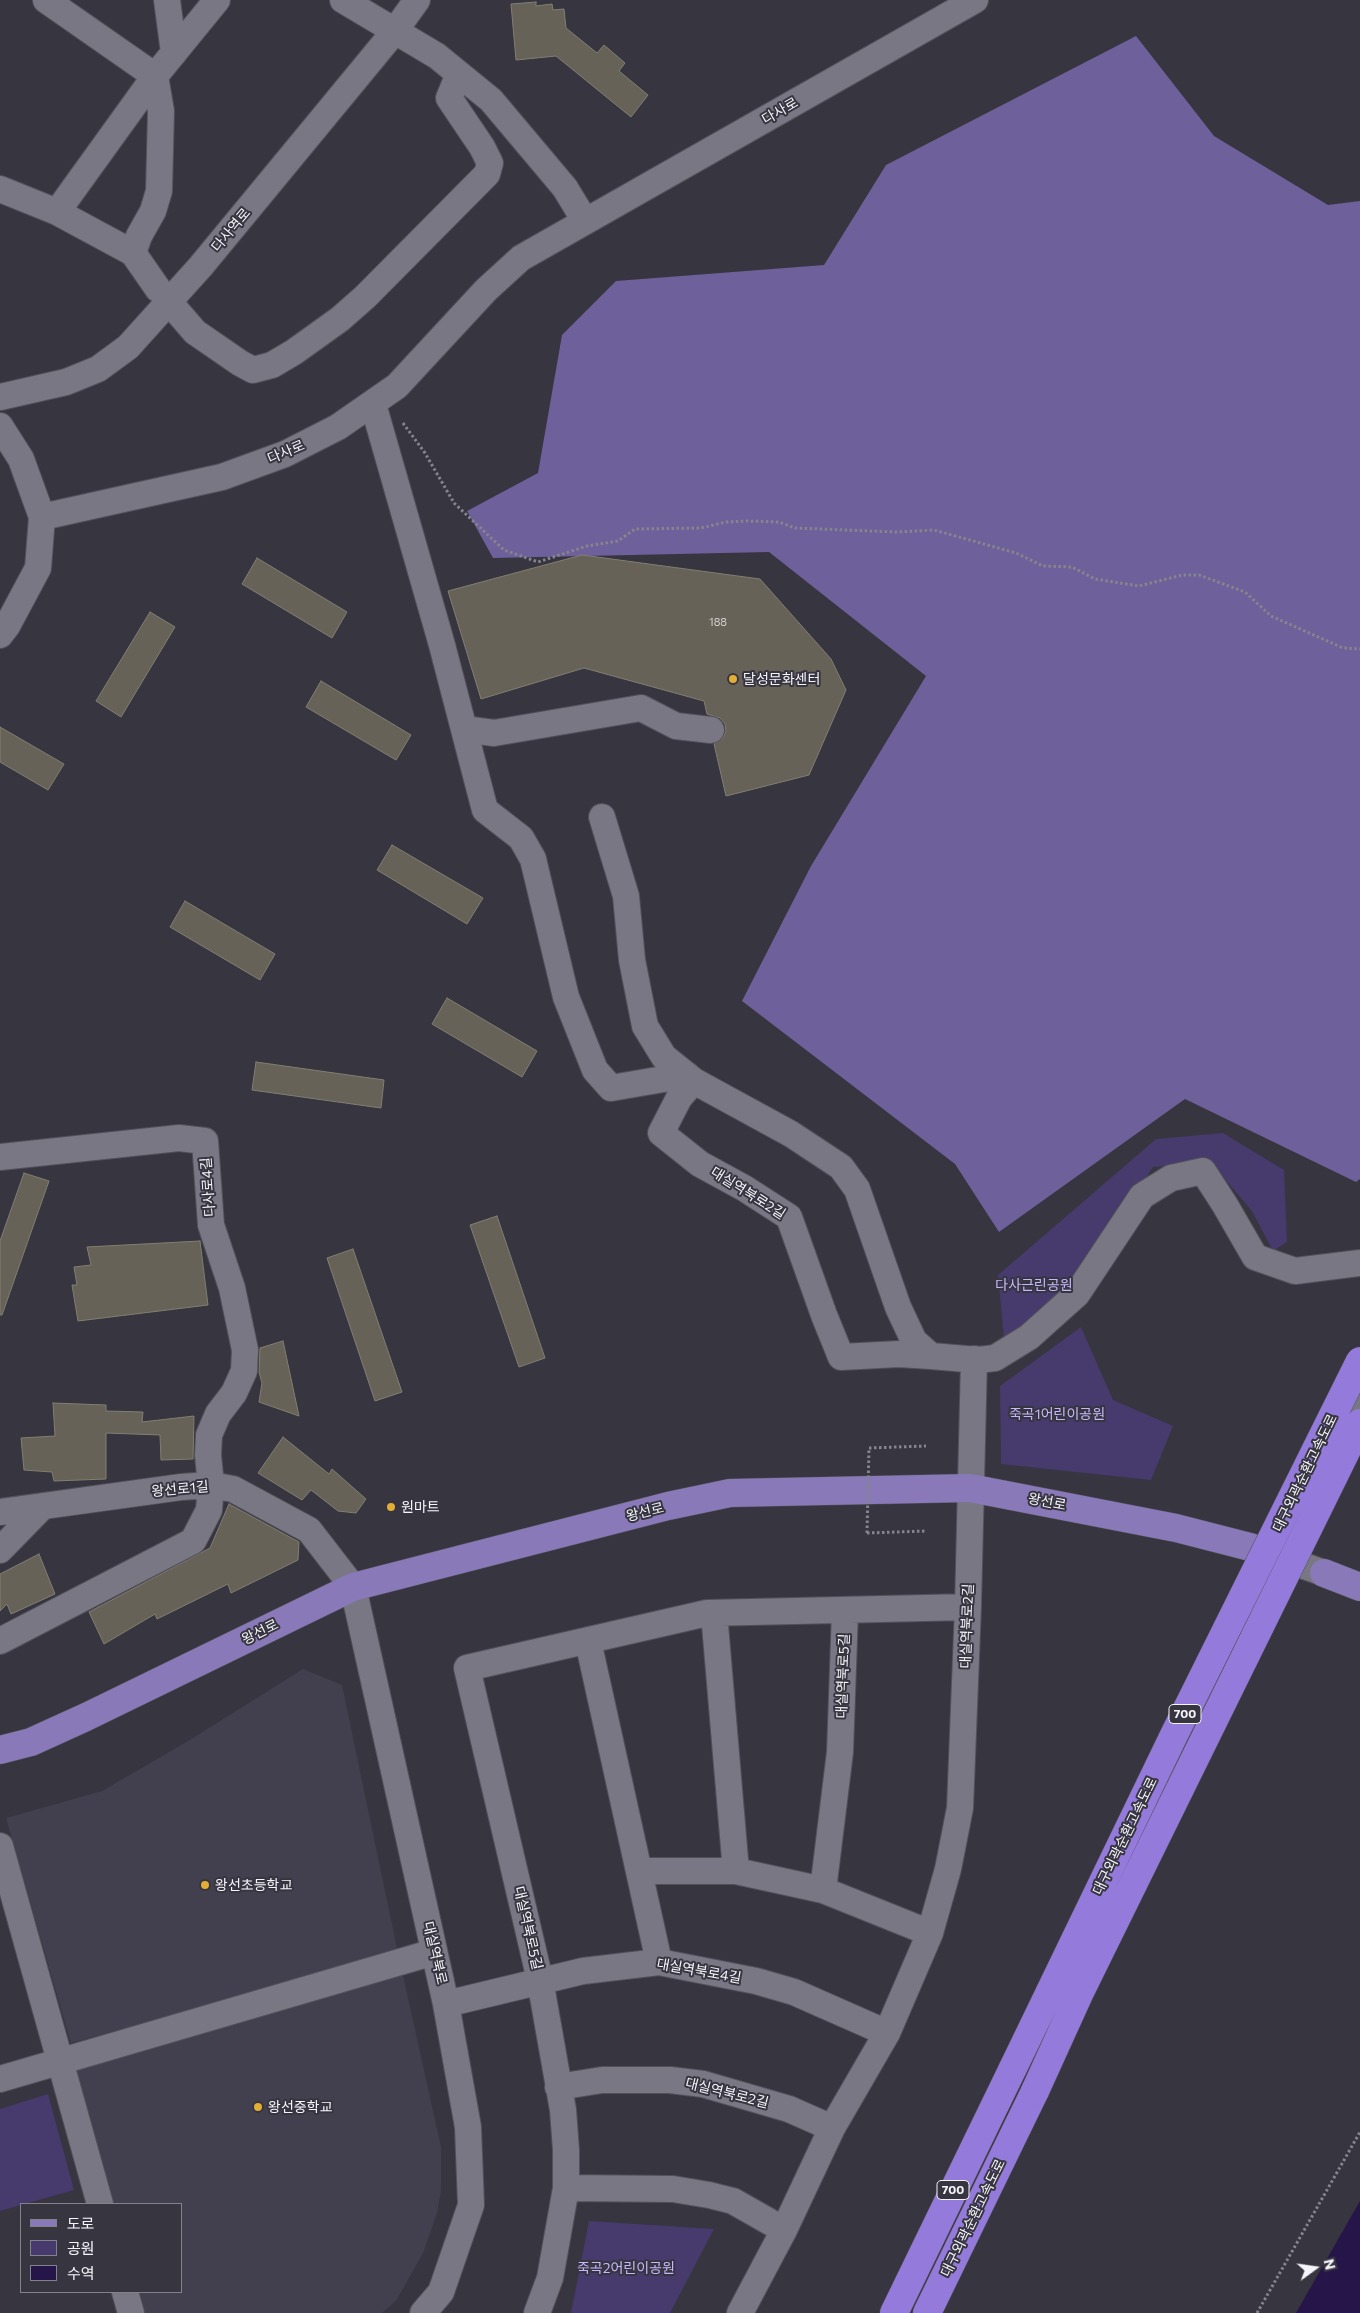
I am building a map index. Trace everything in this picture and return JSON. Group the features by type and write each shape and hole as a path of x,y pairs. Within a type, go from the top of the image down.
{"highway":[{"name":"대구외곽순환고속도로","path":"894,2313 1174,1735 1360,1361"},
{"name":"대구외곽순환고속도로","path":"927,2313 1035,2091 1080,1992 1360,1423"}],"main road":[{"name":"왕선로","path":"0,1750 30,1742 86,1718 353,1588 668,1506 730,1493 970,1488 1176,1528 1250,1547 1279,1557"},
{"path":"1324,1573 1360,1587"}],"street":[{"path":"46,0 155,76 161,110 159,191 153,211 139,236 133,253"},
{"path":"168,0 174,53"},
{"path":"57,212 155,76 217,0"},
{"path":"343,0 437,56 491,100 565,188 585,221"},
{"name":"다사역로","path":"0,397 66,382 98,368 128,347 201,266 394,32 417,0"},
{"name":"다사로","path":"42,517 222,477 285,454 338,427 397,386 486,290 521,258 975,0"},
{"path":"176,310 196,332 240,363 254,370 272,365 340,319 365,297 487,174 490,163 482,147 449,98 459,74"},
{"path":"0,189 57,212 133,253 158,289"},
{"path":"378,400 485,810 521,838 533,859 566,997 595,1070 611,1088 690,1078"},
{"path":"0,426 20,459 42,517 38,568 7,626 0,635"},
{"path":"464,729 494,733 641,708 676,726 711,730"},
{"path":"602,817 626,896 632,960 645,1026 664,1057 690,1078 791,1134 841,1167 857,1189 898,1307 914,1342 932,1356"},
{"name":"대실역북로2길","path":"690,1078 661,1133 700,1164 744,1188 789,1217 820,1306 841,1357 899,1354 974,1360 968,1607 960,1808 948,1869 930,1933 887,2033 832,2128 784,2230 740,2313"},
{"name":"다사로4길","path":"0,1157 180,1138 205,1141 211,1225 232,1288 245,1350 244,1371 234,1392 218,1414 209,1435 208,1455 211,1485"},
{"path":"974,1360 995,1358 1029,1337 1059,1311 1077,1294 1142,1196 1171,1178 1203,1171 1225,1204 1255,1257 1295,1272 1360,1263"},
{"path":"1279,1557 1302,1510 1341,1452 1360,1378"},
{"path":"0,1642 193,1541 209,1510 211,1485"},
{"name":"왕선로1길","path":"0,1512 181,1487 211,1485 233,1489 309,1530 353,1588"},
{"path":"0,1550 43,1506"},
{"name":"왕선로","path":"1279,1557 1324,1573"},
{"name":"대실역북로","path":"353,1588 446,2004 468,2127 471,2205 440,2292 422,2313"},
{"name":"대실역북로5길","path":"537,2313 550,2278 566,2188 566,2150 558,2087 540,1980 467,1668 707,1613 968,1607"},
{"name":"대실역북로5길","path":"823,1890 840,1752 845,1611"},
{"path":"714,1613 736,1870"},
{"path":"588,1641 659,1962"},
{"path":"0,1846 100,2203"},
{"path":"639,1871 736,1870 823,1890 930,1933"},
{"path":"0,2079 434,1952"},
{"name":"대실역북로4길","path":"446,2004 582,1971 659,1962 756,1981 794,1992 887,2033"},
{"name":"대실역북로2길","path":"558,2087 602,2080 670,2080 703,2084 788,2109 832,2128"},
{"path":"566,2188 673,2189 709,2195 733,2201 784,2230"},
{"path":"125,2293 131,2313"}],"path":[{"path":"378,400 426,453 454,503 504,550 538,562 587,546 618,541 635,529 701,528 726,522 746,521 779,522 795,528 897,532 934,530 1016,553 1043,566 1072,567 1095,578 1139,586 1182,574 1199,575 1245,592 1271,616 1343,648 1360,649"},
{"path":"926,1446 869,1448 867,1533 926,1532"},
{"path":"1257,2313 1360,2132"}],"shaded area":[{"path":"1136,36 1214,136 1328,205 1360,201 1360,1179 1356,1182 1185,1099 999,1232 955,1164 742,1001 811,866 926,676 769,552 493,558 467,511 538,473 562,335 616,281 824,265 886,165"},
{"name":"왕선초등학교","path":"303,1669 342,1685 398,1953 71,2043 6,1818 102,1791 188,1741"},
{"name":"왕선중학교","path":"403,1975 441,2147 441,2191 437,2213 423,2253 396,2301 382,2313 142,2313 136,2293 182,2293 182,2203 111,2203 73,2066"}],"green space":[{"name":"다사근린공원","path":"1223,1133 1284,1170 1287,1242 1273,1251 1252,1211 1211,1163 1153,1167 1064,1303 1005,1349 998,1275 1156,1139"},
{"name":"죽곡1어린이공원","path":"1081,1327 1113,1400 1173,1426 1151,1480 1001,1464 1000,1386"},
{"path":"48,2094 74,2190 28,2203 20,2203 20,2205 0,2211 0,2109"},
{"name":"죽곡2어린이공원","path":"589,2221 714,2229 670,2313 571,2313"}],"water":[{"path":"1360,2201 1360,2313 1296,2313"}],"building":[{"path":"536,2 536,6 552,4 553,10 564,9 566,28 597,53 604,45 625,63 619,71 648,95 631,117 556,56 516,60 511,4"},
{"name":"달성문화센터","path":"582,555 760,579 831,659 846,690 809,775 726,796 714,744 723,738 726,731 725,724 720,718 707,714 704,701 584,668 481,699 448,591"},
{"path":"257,558 347,612 332,638 242,584"},
{"path":"150,612 175,627 121,717 96,701"},
{"path":"321,681 411,735 396,760 306,707"},
{"path":"0,727 64,764 48,790 0,762"},
{"path":"392,845 483,898 467,924 377,870"},
{"path":"185,901 275,954 260,980 170,927"},
{"path":"447,998 537,1051 522,1077 432,1024"},
{"path":"256,1062 384,1080 381,1108 252,1090"},
{"path":"24,1173 49,1181 2,1315 0,1315 0,1241"},
{"path":"497,1216 545,1358 519,1367 470,1225"},
{"path":"200,1241 208,1305 78,1321 72,1285 77,1285 74,1267 91,1265 87,1247"},
{"path":"353,1249 402,1392 375,1401 327,1258"},
{"path":"283,1341 299,1416 259,1402 262,1383 259,1372 260,1348"},
{"path":"53,1403 106,1405 106,1411 143,1412 142,1422 194,1416 193,1459 161,1460 160,1435 106,1433 106,1479 54,1481 52,1472 24,1470 21,1438 55,1436"},
{"path":"283,1437 329,1474 332,1469 366,1499 356,1513 338,1511 311,1490 302,1500 258,1473"},
{"path":"229,1504 299,1542 298,1560 231,1593 228,1584 157,1619 155,1614 104,1644 89,1612 210,1548"},
{"path":"39,1554 55,1594 11,1614 7,1604 0,1611 0,1574"}],"place":[{"name":"달성문화센터","path":"733,679"},
{"name":"원마트","path":"391,1507"},
{"name":"왕선초등학교","path":"205,1885"},
{"name":"왕선중학교","path":"258,2107"}]}
